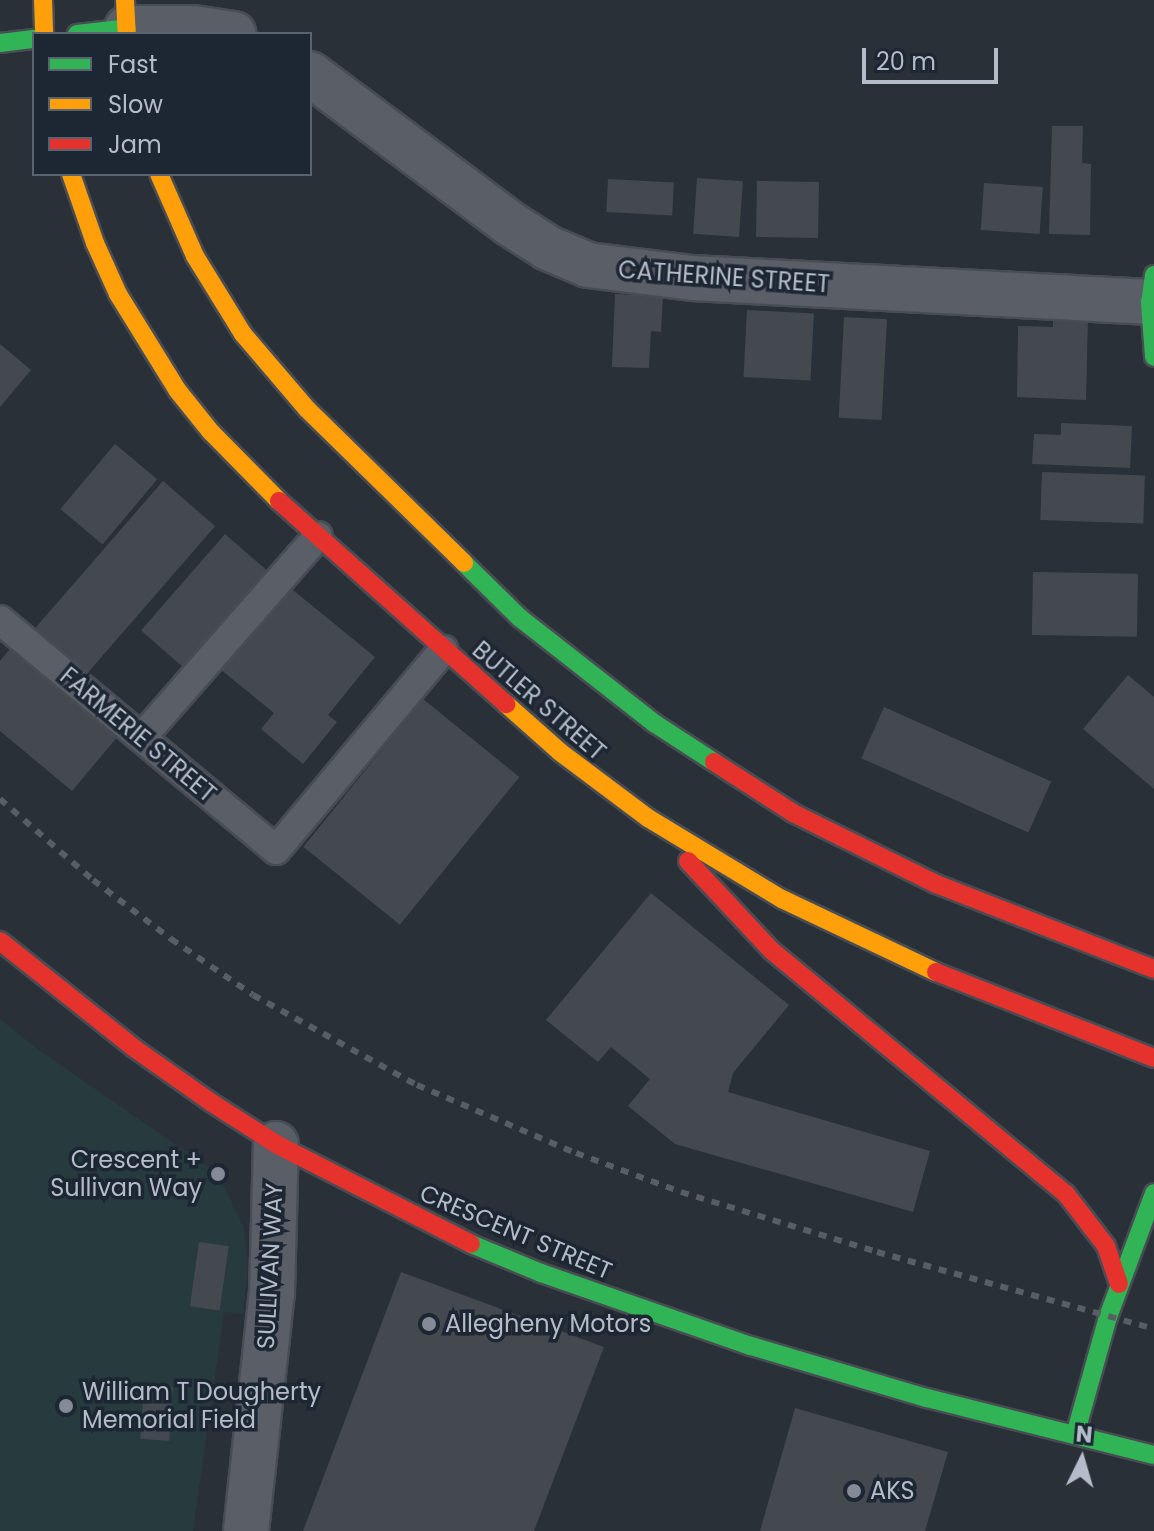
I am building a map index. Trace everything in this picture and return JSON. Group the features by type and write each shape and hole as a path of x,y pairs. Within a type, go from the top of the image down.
{"main road":[{"path":"43,0 44,32"},
{"path":"85,32 126,21"},
{"path":"0,43 32,39"},
{"name":"BUTLER STREET","path":"72,176 118,294 178,391 211,432 318,536 521,720 648,818 711,859 860,938 999,999 1154,1058"},
{"path":"160,176 195,256 251,343 307,409 520,618 654,723 793,813 936,884 1154,969"},
{"path":"1152,288 1154,357"},
{"path":"648,818 771,950 1066,1194 1106,1246 1119,1284"},
{"name":"CRESCENT STREET","path":"0,941 134,1048 276,1144 426,1223 541,1273 794,1359 1075,1435"},
{"path":"1154,1193 1119,1284 1075,1435 1154,1455"}],"street":[{"path":"126,21 220,32"},
{"name":"CATHERINE STREET","path":"312,75 509,223 548,248 588,265 692,278 1152,288"},
{"name":"SULLIVAN WAY","path":"246,1531 272,1293 276,1144"}],"lane":[{"path":"142,737 318,536"},
{"name":"FARMERIE STREET","path":"0,620 276,850 443,650"}],"green space":[{"path":"0,1019 36,1048 218,1174 244,1228 248,1266 243,1314 224,1312 193,1531 0,1531"}],"building":[{"path":"1052,126 1083,126 1082,163 1091,164 1090,235 1049,234"},
{"path":"697,178 743,181 739,237 693,234"},
{"path":"608,179 674,182 672,215 606,212"},
{"path":"757,181 819,182 818,238 756,237"},
{"path":"984,183 1043,187 1040,234 981,230"},
{"path":"615,294 663,296 661,332 651,331 649,368 612,367"},
{"path":"747,310 814,314 810,380 743,377"},
{"path":"844,317 887,319 882,420 839,418"},
{"path":"1053,317 1088,318 1086,400 1017,397 1018,326 1053,327"},
{"path":"0,344 31,370 0,407"},
{"path":"1061,423 1132,426 1130,468 1032,464 1034,434 1061,435"},
{"path":"115,444 157,479 102,544 60,509"},
{"path":"1042,472 1145,476 1143,524 1040,520"},
{"path":"163,481 215,526 85,676 33,630"},
{"path":"225,534 267,570 183,667 141,631"},
{"path":"1033,572 1138,574 1137,637 1032,635"},
{"path":"288,586 375,657 328,715 337,722 303,764 261,729 274,713 220,669"},
{"path":"13,645 119,735 72,791 0,731 0,661"},
{"path":"1128,675 1154,697 1154,789 1083,729"},
{"path":"423,699 519,777 400,925 303,847"},
{"path":"884,707 1051,781 1028,833 861,758"},
{"path":"651,893 789,1005 733,1073 728,1092 930,1151 913,1212 675,1144 628,1106 650,1079 611,1047 598,1062 546,1020"},
{"path":"199,1242 229,1246 220,1311 190,1306"},
{"path":"401,1272 604,1347 534,1531 303,1531"},
{"path":"144,1385 173,1387 169,1441 140,1439"},
{"name":"AKS","path":"795,1408 948,1452 925,1531 760,1531"}],"railway":[{"path":"0,799 93,880 171,939 253,995 417,1085 576,1153 681,1192 877,1252 1154,1329"}],"traffic: fast":[{"path":"94,32 127,28"},
{"path":"0,43 32,39"},
{"path":"1154,275 1150,302 1154,357"},
{"path":"464,563 520,618 654,723 714,762"},
{"path":"1075,1435 1108,1317 1154,1193"},
{"path":"471,1244 541,1273 751,1346 927,1398 1154,1455"}],"traffic: slow":[{"path":"43,0 44,32"},
{"path":"125,0 127,32"},
{"path":"72,176 95,243 118,294 178,391 211,432 279,501"},
{"path":"160,176 195,256 243,334 307,409 464,563"},
{"path":"506,704 560,752 648,818 782,899 936,972"}],"traffic: jam":[{"path":"279,501 506,704"},
{"path":"714,762 793,813 936,884 1154,969"},
{"path":"688,861 771,950 1066,1194 1106,1246 1119,1284"},
{"path":"0,941 134,1048 212,1103 276,1144 471,1244"},
{"path":"936,972 1154,1058"}],"place":[{"name":"Crescent + Sullivan Way","path":"218,1174"},
{"name":"Allegheny Motors","path":"429,1324"},
{"name":"William T Dougherty Memorial Field","path":"66,1406"},
{"name":"AKS","path":"854,1491"}]}
